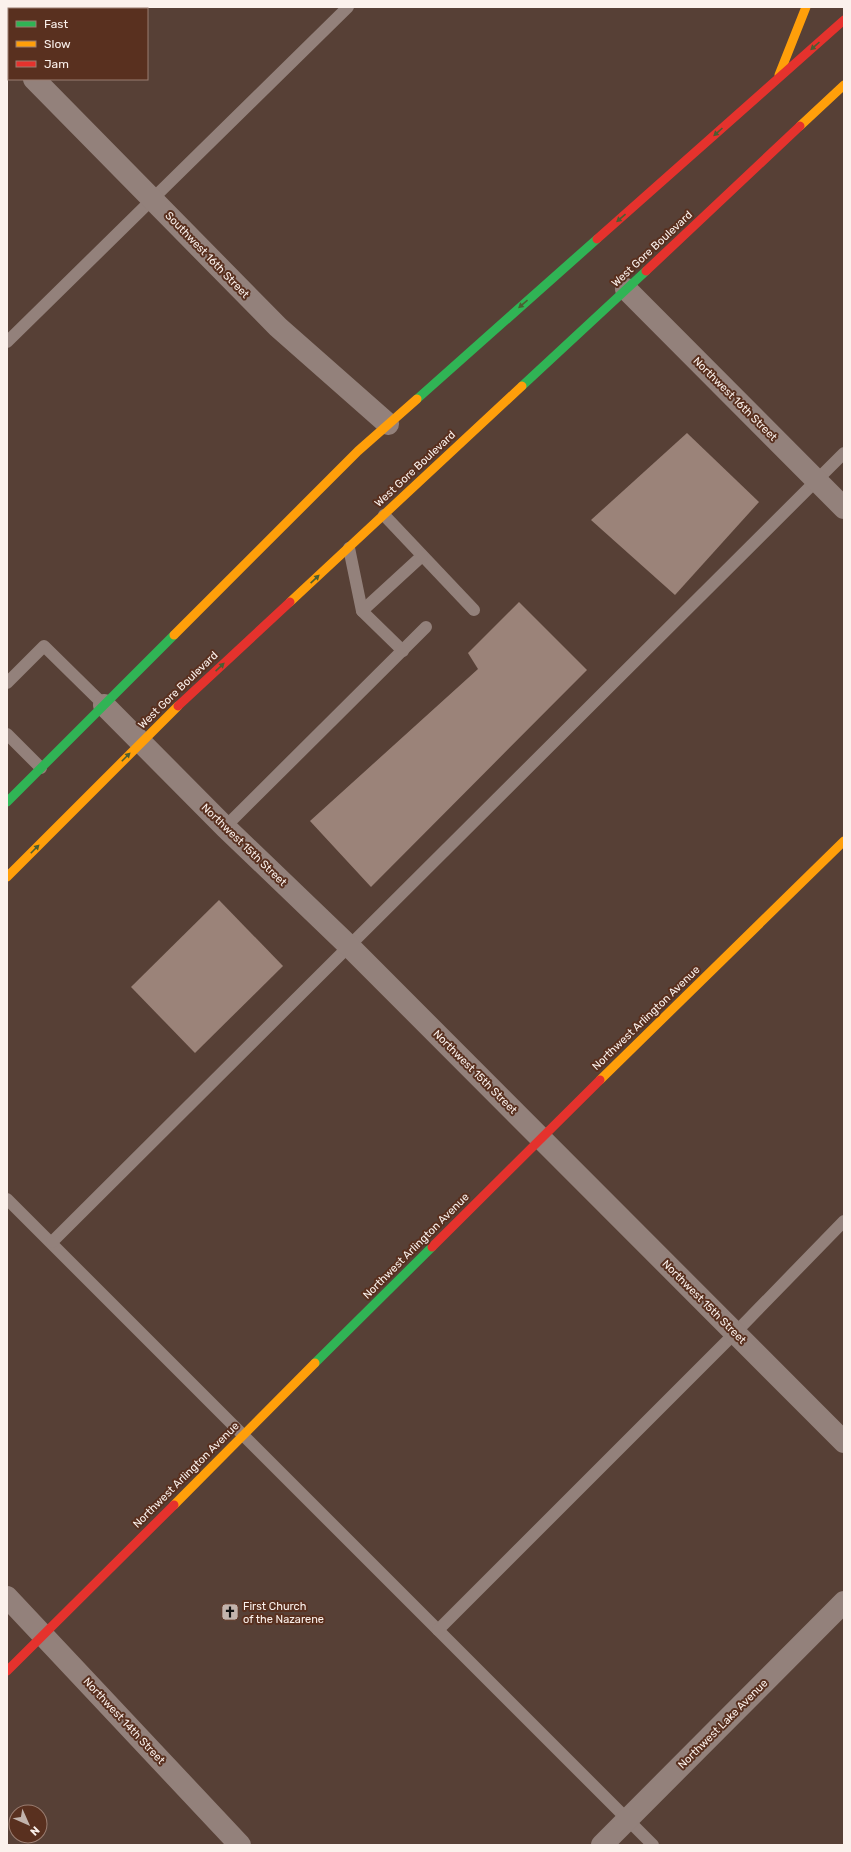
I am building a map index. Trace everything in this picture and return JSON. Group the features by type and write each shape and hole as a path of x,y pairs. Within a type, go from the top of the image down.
{"main road":[{"path":"777,79 806,7"},
{"path":"7,802 358,451 844,20"},
{"name":"West Gore Boulevard","path":"7,877 181,703 844,85"},
{"name":"Northwest Arlington Avenue","path":"7,1671 541,1138 844,841"}],"street":[{"name":"Southwest 16th Street","path":"35,80 278,327 388,424"},
{"name":"Northwest 16th Street","path":"626,289 844,508"},
{"name":"Northwest 15th Street","path":"104,705 225,827 349,946 844,1442"},
{"name":"Northwest 14th Street","path":"7,1597 240,1845"},
{"name":"Northwest Lake Avenue","path":"602,1845 844,1602"}],"lane":[{"path":"7,342 348,7"},
{"path":"52,1242 844,453"},
{"path":"384,515 474,610"},
{"path":"349,548 362,611 403,651"},
{"path":"362,611 422,556"},
{"path":"225,827 426,627"},
{"path":"7,683 44,646 104,705"},
{"path":"7,734 41,768"},
{"path":"7,1199 52,1242 653,1845"},
{"path":"438,1630 735,1333 844,1221"}],"building":[{"path":"687,433 759,502 675,595 591,520"},
{"path":"519,602 587,670 371,887 310,821 478,669 468,653"},
{"path":"219,900 283,966 195,1053 131,987"}],"traffic: fast":[{"path":"417,399 597,239"},
{"path":"522,386 646,271"},
{"path":"7,802 174,635"},
{"path":"315,1363 432,1247"}],"traffic: slow":[{"path":"779,75 806,7"},
{"path":"800,126 844,85"},
{"path":"290,602 522,386"},
{"path":"174,635 358,451 417,399"},
{"path":"7,877 178,706"},
{"path":"600,1080 844,841"},
{"path":"174,1505 315,1363"}],"traffic: jam":[{"path":"597,239 844,20"},
{"path":"646,271 800,126"},
{"path":"178,706 290,602"},
{"path":"432,1247 600,1080"},
{"path":"7,1671 174,1505"}],"place":[{"name":"First Church of the Nazarene","path":"230,1612"}]}
